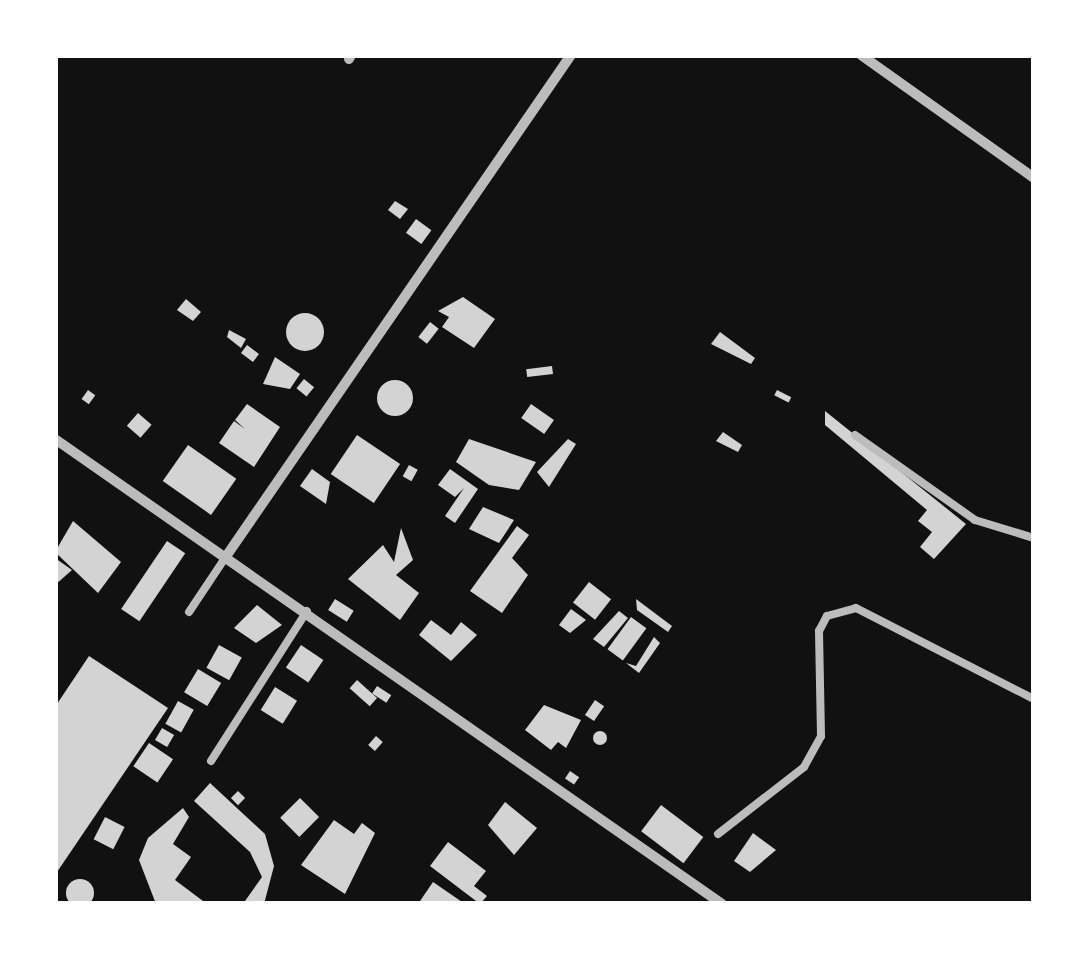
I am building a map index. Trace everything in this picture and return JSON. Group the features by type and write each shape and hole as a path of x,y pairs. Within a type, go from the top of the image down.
{"street":[{"path":"227,555 571,55"},
{"path":"861,55 1034,178"},
{"path":"55,439 227,555 722,904"}],"lane":[{"path":"855,435 976,520 1034,538"},
{"path":"189,612 227,555"},
{"path":"718,834 804,767 821,736 819,631 827,616 856,608 1034,699"},
{"path":"211,761 307,611"}],"building":[{"path":"395,201 408,209 400,219 388,210"},
{"path":"416,219 431,230 421,244 406,233"},
{"path":"463,297 495,319 474,348 442,327 449,317 438,311"},
{"path":"186,299 201,312 193,321 177,310"},
{"path":"305,313 318,319 324,332 318,345 305,351 292,345 286,332 292,319"},
{"path":"430,322 439,329 427,344 418,337"},
{"path":"229,330 246,339 241,348 227,337"},
{"path":"720,332 755,358 751,364 711,344"},
{"path":"247,345 259,354 253,362 241,353"},
{"path":"275,357 300,374 290,389 263,384"},
{"path":"552,366 553,374 527,377 526,369"},
{"path":"304,379 314,387 307,397 296,388"},
{"path":"395,380 407,386 413,398 407,410 395,416 383,410 377,398 383,386"},
{"path":"88,390 95,395 89,404 82,399"},
{"path":"777,390 791,397 789,403 774,395"},
{"path":"247,404 280,427 254,467 219,443 234,421 245,429 235,420"},
{"path":"531,404 554,420 544,434 521,418"},
{"path":"825,411 966,524 934,559 920,547 932,532 918,521 927,510 825,425"},
{"path":"138,413 152,425 140,438 127,426"},
{"path":"723,432 742,445 738,452 716,441"},
{"path":"357,435 400,464 374,503 331,474"},
{"path":"469,439 536,462 519,490 489,485 456,462"},
{"path":"568,439 576,444 549,487 537,472"},
{"path":"188,445 236,479 211,515 163,481"},
{"path":"409,465 418,470 411,481 403,476"},
{"path":"312,469 330,482 326,504 300,486"},
{"path":"450,469 478,489 455,523 445,516 464,488 455,497 438,485"},
{"path":"483,507 514,520 499,543 469,529"},
{"path":"73,521 121,562 98,593 55,552"},
{"path":"517,526 529,535 512,558 528,575 502,613 470,591"},
{"path":"401,528 413,560 396,575 419,593 400,620 348,579 383,545 394,562"},
{"path":"167,541 185,553 139,621 121,609"},
{"path":"55,558 72,570 55,585"},
{"path":"589,582 611,599 595,620 573,602"},
{"path":"335,599 354,611 347,622 328,610"},
{"path":"636,599 672,626 668,632 637,610"},
{"path":"257,605 282,625 256,643 234,628"},
{"path":"571,609 586,620 570,633 559,625"},
{"path":"619,611 628,618 604,647 593,639"},
{"path":"631,617 646,628 623,661 607,649"},
{"path":"431,620 451,635 461,622 477,635 451,661 419,635"},
{"path":"654,637 660,643 639,673 626,663 636,666"},
{"path":"219,645 242,658 229,680 206,668"},
{"path":"301,645 323,660 308,682 286,667"},
{"path":"89,656 168,708 55,875 55,707"},
{"path":"198,669 221,683 207,706 184,692"},
{"path":"357,680 377,698 370,706 350,688"},
{"path":"377,686 391,695 386,703 372,694"},
{"path":"275,687 297,701 283,724 261,710"},
{"path":"595,700 604,706 594,721 585,715"},
{"path":"178,701 194,710 181,732 165,724"},
{"path":"544,705 581,720 566,748 558,742 551,750 525,730"},
{"path":"162,728 174,735 167,747 155,740"},
{"path":"600,731 607,738 600,745 593,738"},
{"path":"376,736 383,742 375,751 368,745"},
{"path":"149,743 173,759 157,782 133,766"},
{"path":"570,771 579,777 574,785 565,778"},
{"path":"210,783 265,834 274,866 264,904 245,901 262,877 250,852 194,801"},
{"path":"238,791 245,798 238,805 231,798"},
{"path":"300,798 319,817 299,837 280,818"},
{"path":"505,802 537,828 514,855 488,825"},
{"path":"661,805 703,837 683,863 641,831"},
{"path":"183,808 189,817 173,844 191,857 175,880 207,904 156,904 139,860 148,838"},
{"path":"105,817 125,827 113,849 94,839"},
{"path":"334,820 354,834 362,823 375,833 345,894 301,865"},
{"path":"753,833 776,850 750,872 734,861"},
{"path":"448,842 486,871 474,886 487,896 480,904 430,866"},
{"path":"80,879 90,883 94,893 90,903 80,907 70,903 66,893 70,883"},
{"path":"433,882 465,904 418,904"}]}
